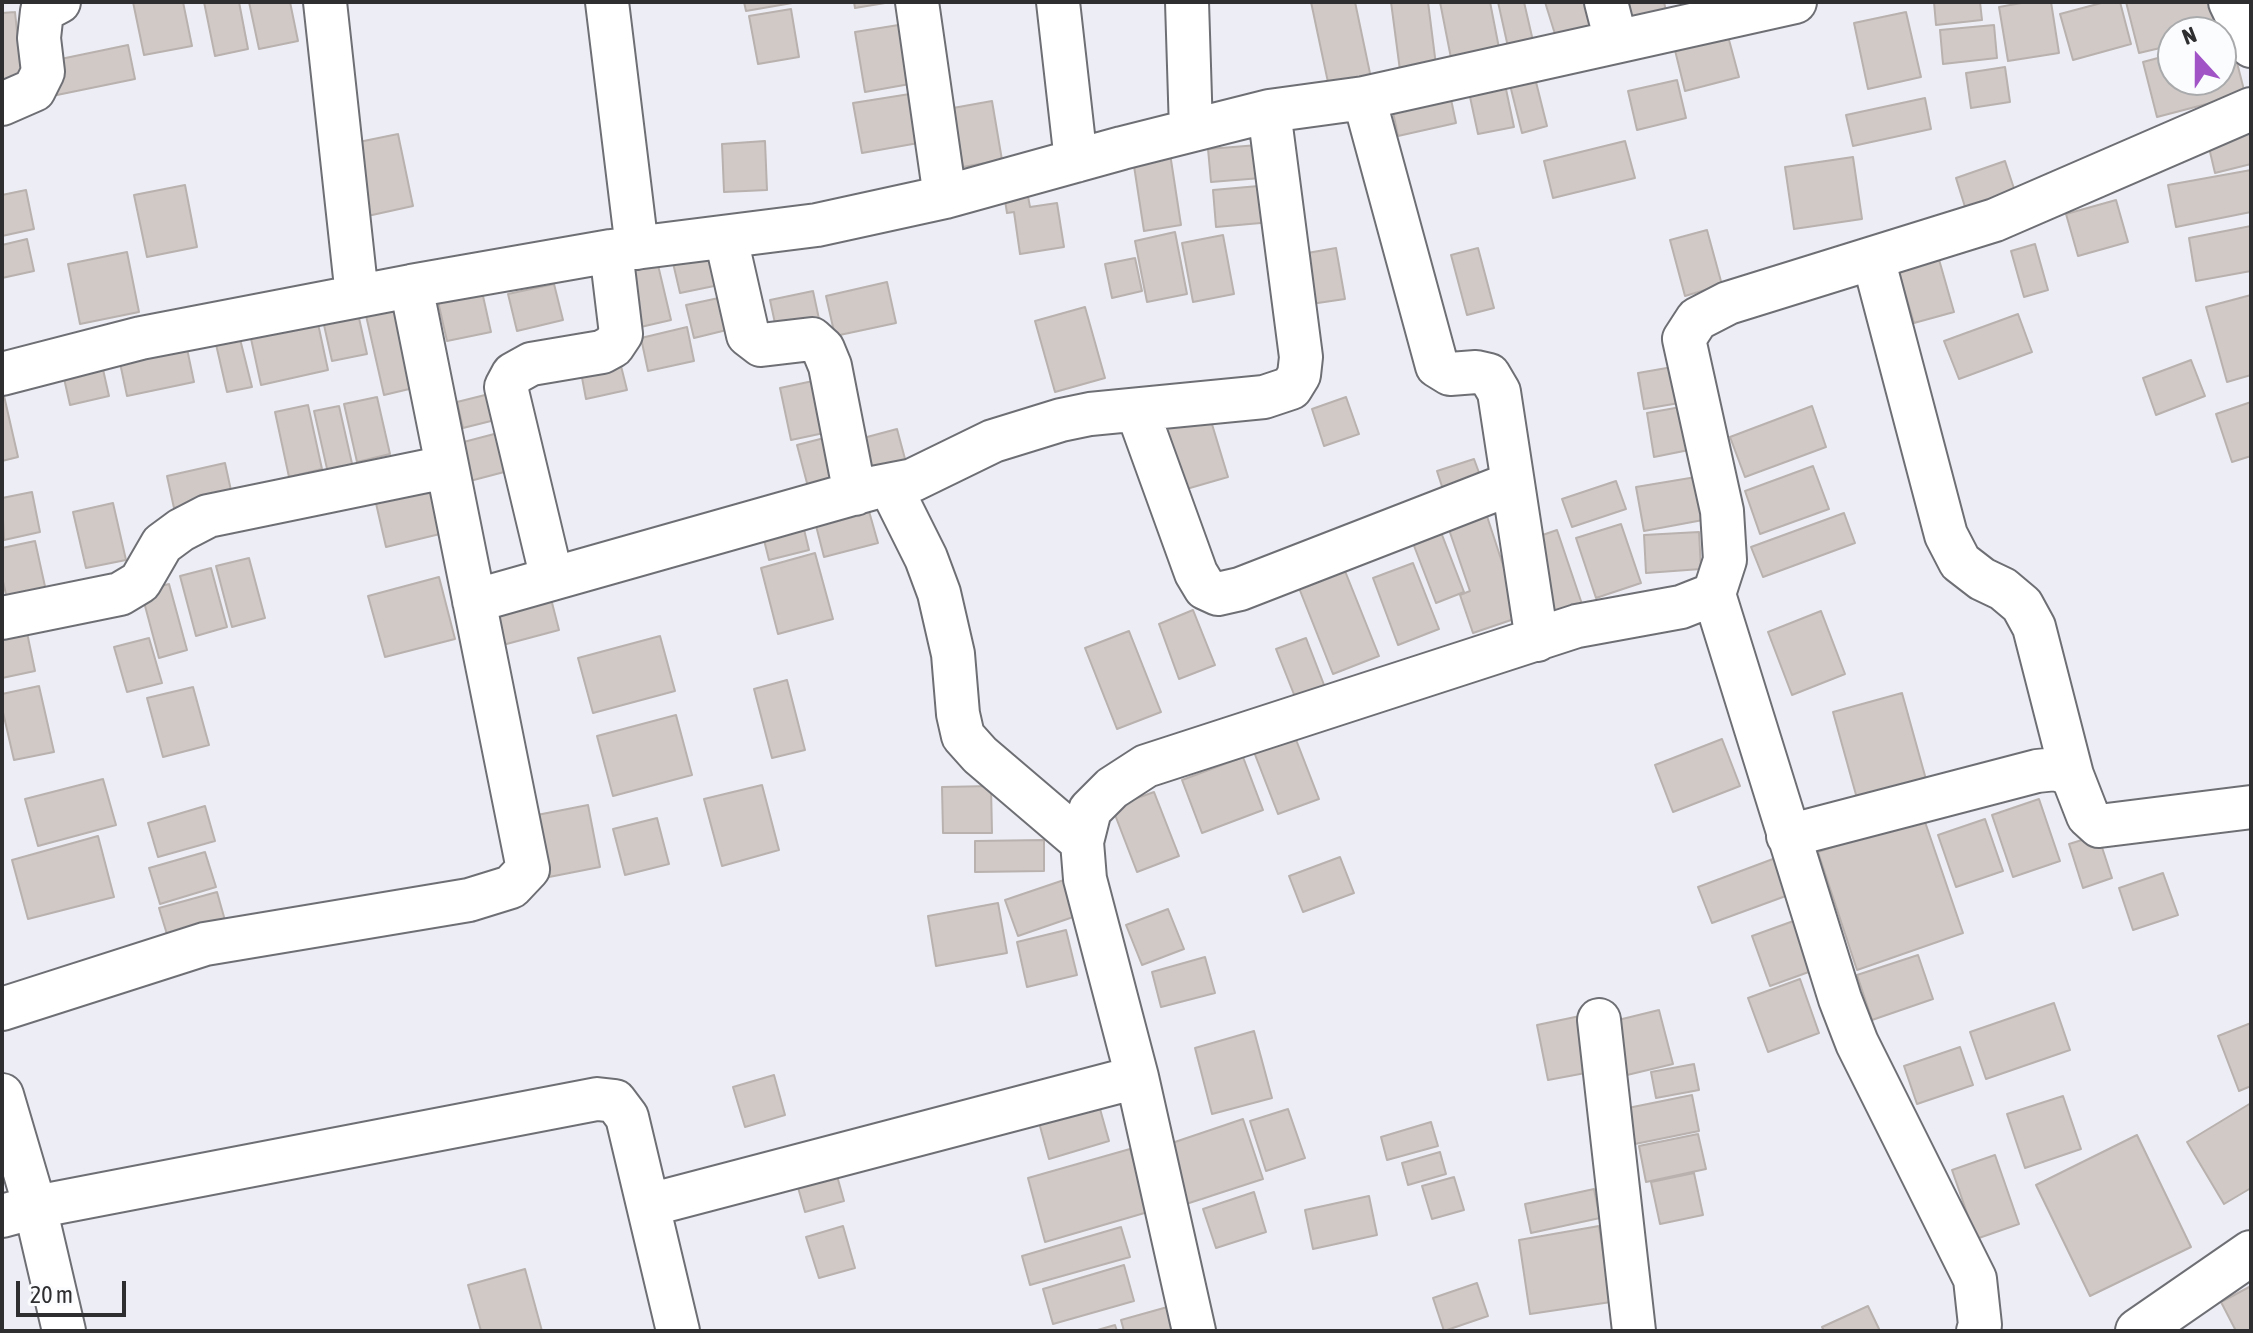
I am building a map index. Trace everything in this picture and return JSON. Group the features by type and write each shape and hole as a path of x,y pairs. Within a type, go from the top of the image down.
{"main road":[{"path":"2138,1331 2251,1253"}],"street":[{"path":"2,104 34,90 43,72 39,38 42,11 59,2"},
{"path":"325,2 357,296"},
{"path":"552,579 506,387 513,374 531,364 602,352 613,346 621,334 624,250 607,2"},
{"path":"917,2 945,197"},
{"path":"1058,2 1076,161"},
{"path":"1187,2 1191,130"},
{"path":"2,374 141,338 411,286 624,250 817,225 945,197 1269,111 1364,98 1611,21 1795,2"},
{"path":"2230,2 2251,46"},
{"path":"1364,98 1437,366 1450,374 1476,372 1489,375 1499,392 1537,640"},
{"path":"1978,1331 1975,1279 1857,1043 1840,999 1714,594 1725,560 1722,511 1684,339 1697,319 1728,303 1995,220 2251,109"},
{"path":"474,601 913,480 993,441 1029,429 1090,414 1264,397 1291,388 1299,375 1301,357 1269,111"},
{"path":"726,238 748,335 761,345 812,339 823,349 873,490 926,558 939,593 953,654 963,736 980,755 1082,842"},
{"path":"1873,258 1946,535 1960,562 2022,605 2034,627 2072,775 2088,816 2099,826 2251,807"},
{"path":"2,1009 205,944 469,900 511,887 528,869 411,286"},
{"path":"1137,410 1196,573 1205,588 1218,594 1240,589 1513,483"},
{"path":"2,618 120,594 140,582 162,544 208,516 446,467"},
{"path":"1194,1331 1137,1077 1085,879 1082,842 1090,810 1112,788 1146,766 1577,626 1681,607 1714,594"},
{"path":"1788,836 2037,771 2056,769 2072,775"},
{"path":"1599,1020 1634,1331"},
{"path":"649,1205 1137,1077"},
{"path":"2,1095 18,1212 64,1331"},
{"path":"18,1212 597,1099 615,1101 627,1117 678,1331"}],"building":[{"path":"133,2 183,2 192,46 144,55"},
{"path":"204,2 239,2 248,49 215,56"},
{"path":"249,2 290,2 298,41 259,49"},
{"path":"744,2 798,2 746,11"},
{"path":"854,2 891,2 855,8"},
{"path":"1311,2 1355,2 1371,78 1329,87"},
{"path":"1391,2 1428,2 1437,73 1401,78"},
{"path":"1440,2 1490,2 1499,48 1451,58"},
{"path":"1498,2 1524,2 1533,41 1508,47"},
{"path":"1545,2 1598,2 1608,32 1559,47"},
{"path":"1614,2 1664,2 1666,11 1620,23"},
{"path":"1934,2 1980,2 1982,20 1936,25"},
{"path":"2051,2 2059,53 2008,61 1999,7"},
{"path":"2105,2 2120,2 2131,44 2073,60 2060,14"},
{"path":"2126,2 2213,2 2217,16 2157,16 2157,49 2139,53"},
{"path":"791,9 799,57 758,64 749,16"},
{"path":"15,12 22,80 2,82 2,13"},
{"path":"1906,12 1921,77 1868,89 1854,23"},
{"path":"911,23 921,82 865,92 855,32"},
{"path":"1725,25 1739,77 1685,91 1672,38"},
{"path":"1994,25 1997,58 1943,64 1940,30"},
{"path":"128,45 135,79 57,95 51,61"},
{"path":"2157,58 2157,96 2237,96 2237,63 2245,94 2157,117 2143,62"},
{"path":"1532,66 1547,126 1522,133 1507,73"},
{"path":"2005,67 2010,102 1971,108 1966,73"},
{"path":"1503,75 1514,127 1478,134 1467,83"},
{"path":"1677,80 1686,118 1637,130 1628,91"},
{"path":"1448,85 1456,123 1398,136 1390,98"},
{"path":"916,93 924,142 862,153 853,103"},
{"path":"1925,98 1931,129 1853,146 1846,115"},
{"path":"992,101 1002,160 963,167 953,108"},
{"path":"2251,123 2251,164 2215,173 2206,135"},
{"path":"398,134 413,206 363,217 349,144"},
{"path":"765,141 767,190 724,192 722,144"},
{"path":"1625,141 1635,178 1553,198 1544,161"},
{"path":"1258,145 1261,178 1211,182 1208,149"},
{"path":"1169,147 1181,225 1144,231 1132,153"},
{"path":"1853,157 1862,219 1794,229 1785,167"},
{"path":"2005,161 2020,207 1970,223 1956,178"},
{"path":"2251,170 2251,212 2176,227 2168,185"},
{"path":"185,185 197,247 147,257 134,195"},
{"path":"1270,185 1272,222 1216,227 1213,190"},
{"path":"26,190 34,229 2,236 2,195"},
{"path":"1027,191 1030,207 1057,203 1064,247 1020,254 1014,212 1007,213 1004,194"},
{"path":"2116,200 2128,242 2078,256 2066,214"},
{"path":"2251,226 2251,271 2196,281 2189,238"},
{"path":"1707,230 1722,285 1685,296 1670,240"},
{"path":"1175,232 1187,294 1147,302 1135,241"},
{"path":"1223,235 1234,294 1193,302 1182,243"},
{"path":"27,239 34,271 2,278 2,245"},
{"path":"709,241 719,285 680,293 670,250"},
{"path":"2035,244 2048,290 2024,297 2011,251"},
{"path":"1336,248 1345,299 1304,305 1296,255"},
{"path":"1478,248 1494,308 1467,315 1451,255"},
{"path":"1936,249 1954,312 1914,323 1895,260"},
{"path":"127,252 139,312 80,324 68,264"},
{"path":"1135,258 1142,291 1112,298 1105,264"},
{"path":"658,265 671,320 632,329 620,274"},
{"path":"887,282 896,323 835,336 826,296"},
{"path":"554,284 563,320 517,331 508,294"},
{"path":"481,287 491,332 447,341 437,297"},
{"path":"813,291 819,319 776,328 770,300"},
{"path":"2251,295 2251,375 2227,382 2206,307"},
{"path":"728,296 735,328 694,338 686,305"},
{"path":"403,302 422,386 384,395 365,311"},
{"path":"1085,307 1105,378 1055,392 1035,321"},
{"path":"357,309 367,354 332,361 322,316"},
{"path":"2018,314 2032,352 1959,379 1944,341"},
{"path":"317,319 328,370 261,385 250,334"},
{"path":"687,327 694,361 648,371 641,338"},
{"path":"239,335 252,387 227,392 215,340"},
{"path":"186,344 194,382 127,396 119,358"},
{"path":"100,356 109,396 70,405 61,365"},
{"path":"619,358 627,390 586,399 580,367"},
{"path":"2191,360 2205,396 2156,415 2143,378"},
{"path":"1684,365 1691,401 1644,409 1638,373"},
{"path":"813,381 824,433 791,440 780,388"},
{"path":"2,387 18,457 2,461"},
{"path":"497,392 503,418 463,428 457,402"},
{"path":"377,397 390,454 357,462 344,404"},
{"path":"1346,397 1359,434 1324,446 1312,409"},
{"path":"2251,402 2251,456 2232,462 2216,414"},
{"path":"308,405 322,469 289,477 275,412"},
{"path":"1692,405 1699,448 1654,457 1647,413"},
{"path":"339,406 353,468 328,473 314,411"},
{"path":"1812,406 1826,447 1745,477 1730,437"},
{"path":"1208,411 1228,477 1176,492 1157,426"},
{"path":"897,429 908,470 863,482 852,441"},
{"path":"498,433 508,471 466,482 456,444"},
{"path":"832,436 842,478 808,487 797,445"},
{"path":"1474,459 1485,489 1447,502 1437,471"},
{"path":"225,463 232,495 174,508 167,476"},
{"path":"1813,466 1829,509 1760,534 1745,491"},
{"path":"1696,477 1703,520 1644,531 1636,487"},
{"path":"1616,481 1626,509 1572,527 1562,499"},
{"path":"430,486 440,534 386,547 375,499"},
{"path":"32,492 40,532 4,540 2,498"},
{"path":"865,497 878,543 824,557 812,510"},
{"path":"1482,501 1520,617 1473,633 1460,595 1470,591 1444,515"},
{"path":"113,503 126,560 86,568 73,512"},
{"path":"800,513 809,550 769,560 760,524"},
{"path":"1844,513 1855,543 1763,577 1751,547"},
{"path":"1434,514 1464,592 1436,603 1406,525"},
{"path":"1621,524 1641,583 1596,598 1576,538"},
{"path":"1557,530 1584,610 1554,620 1528,540"},
{"path":"1699,532 1701,569 1646,573 1644,535"},
{"path":"35,541 46,591 7,599 2,577 2,548"},
{"path":"815,553 833,619 778,634 761,568"},
{"path":"249,558 265,618 232,627 216,566"},
{"path":"1413,563 1439,629 1398,645 1373,578"},
{"path":"211,568 227,627 196,636 180,576"},
{"path":"1345,571 1379,656 1333,674 1299,588"},
{"path":"439,577 455,639 385,657 368,596"},
{"path":"169,584 187,650 159,658 141,591"},
{"path":"548,587 559,630 499,646 488,603"},
{"path":"1193,610 1215,665 1179,679 1159,624"},
{"path":"1821,611 1845,674 1792,695 1768,632"},
{"path":"25,623 35,671 2,678 2,628"},
{"path":"1129,631 1161,712 1117,729 1085,648"},
{"path":"660,636 675,691 593,713 578,658"},
{"path":"149,638 162,683 127,692 114,647"},
{"path":"1306,638 1326,690 1297,702 1276,649"},
{"path":"787,680 805,750 772,758 754,689"},
{"path":"39,686 54,752 14,760 2,708 2,694"},
{"path":"193,687 209,745 163,757 147,698"},
{"path":"1902,693 1927,783 1858,802 1833,712"},
{"path":"676,715 692,775 613,796 597,736"},
{"path":"1295,737 1319,799 1278,814 1254,752"},
{"path":"1722,739 1740,786 1673,812 1655,765"},
{"path":"1243,757 1263,810 1202,833 1182,780"},
{"path":"103,779 116,825 38,846 25,799"},
{"path":"762,785 779,850 722,866 704,799"},
{"path":"991,786 992,833 943,833 942,787"},
{"path":"1154,792 1179,856 1137,872 1112,807"},
{"path":"2039,799 2060,861 2013,877 1992,815"},
{"path":"588,805 600,867 549,877 537,815"},
{"path":"205,806 215,841 158,857 148,823"},
{"path":"1923,816 1963,933 1857,970 1818,852"},
{"path":"657,818 669,864 625,875 613,829"},
{"path":"1985,819 2003,871 1956,887 1938,835"},
{"path":"2098,835 2112,878 2083,888 2069,844"},
{"path":"98,836 114,897 28,919 12,860"},
{"path":"1044,840 1044,871 975,872 975,841"},
{"path":"205,852 216,887 160,904 149,868"},
{"path":"1781,856 1794,893 1712,923 1698,887"},
{"path":"1340,857 1354,893 1303,912 1289,876"},
{"path":"2163,873 2178,915 2133,930 2119,888"},
{"path":"1064,880 1076,916 1018,936 1005,900"},
{"path":"217,892 226,924 169,941 159,908"},
{"path":"998,903 1007,953 936,966 928,916"},
{"path":"1168,909 1184,949 1142,965 1126,925"},
{"path":"1799,919 1817,969 1770,986 1752,936"},
{"path":"1066,930 1077,975 1027,987 1017,942"},
{"path":"1918,955 1933,999 1872,1020 1857,975"},
{"path":"1205,957 1215,993 1161,1007 1152,972"},
{"path":"1800,979 1819,1033 1768,1052 1748,998"},
{"path":"2054,1003 2070,1050 1986,1079 1970,1032"},
{"path":"1659,1010 1673,1064 1627,1075 1614,1021"},
{"path":"1580,1016 1591,1072 1548,1080 1537,1025"},
{"path":"2251,1023 2251,1086 2239,1091 2218,1036"},
{"path":"1254,1031 1272,1098 1212,1114 1195,1048"},
{"path":"1960,1047 1973,1085 1917,1104 1904,1066"},
{"path":"1694,1064 1699,1090 1656,1098 1651,1072"},
{"path":"774,1075 785,1115 745,1127 733,1087"},
{"path":"1095,1091 1109,1141 1049,1159 1035,1108"},
{"path":"1692,1095 1699,1131 1630,1145 1623,1109"},
{"path":"2063,1096 2081,1149 2025,1168 2007,1114"},
{"path":"2251,1103 2251,1188 2224,1204 2187,1142"},
{"path":"1288,1109 1305,1158 1266,1171 1250,1121"},
{"path":"1243,1119 1263,1179 1183,1205 1163,1146"},
{"path":"1431,1122 1438,1146 1387,1160 1381,1137"},
{"path":"1698,1134 1706,1169 1646,1182 1639,1146"},
{"path":"2137,1135 2191,1247 2090,1296 2036,1185"},
{"path":"1130,1149 1148,1212 1045,1242 1028,1178"},
{"path":"1440,1152 1446,1174 1408,1185 1402,1163"},
{"path":"1995,1155 2019,1224 1976,1239 1952,1170"},
{"path":"834,1165 844,1201 805,1212 795,1177"},
{"path":"1694,1173 1703,1215 1660,1224 1651,1182"},
{"path":"1454,1177 1464,1210 1432,1219 1422,1186"},
{"path":"1594,1189 1600,1218 1531,1233 1525,1204"},
{"path":"1254,1192 1266,1232 1216,1248 1203,1209"},
{"path":"1369,1196 1377,1235 1313,1249 1305,1210"},
{"path":"843,1226 855,1268 819,1278 806,1237"},
{"path":"1599,1226 1611,1302 1530,1314 1519,1240"},
{"path":"1121,1227 1130,1257 1030,1285 1022,1256"},
{"path":"1124,1265 1134,1301 1053,1324 1043,1289"},
{"path":"525,1269 542,1331 481,1331 468,1285"},
{"path":"1477,1283 1488,1316 1444,1331 1433,1298"},
{"path":"2251,1286 2251,1331 2236,1331 2221,1302"},
{"path":"1171,1306 1178,1331 1124,1331 1121,1320"},
{"path":"1868,1306 1880,1331 1824,1331 1822,1327"},
{"path":"1115,1325 1117,1331 1094,1331"}]}
